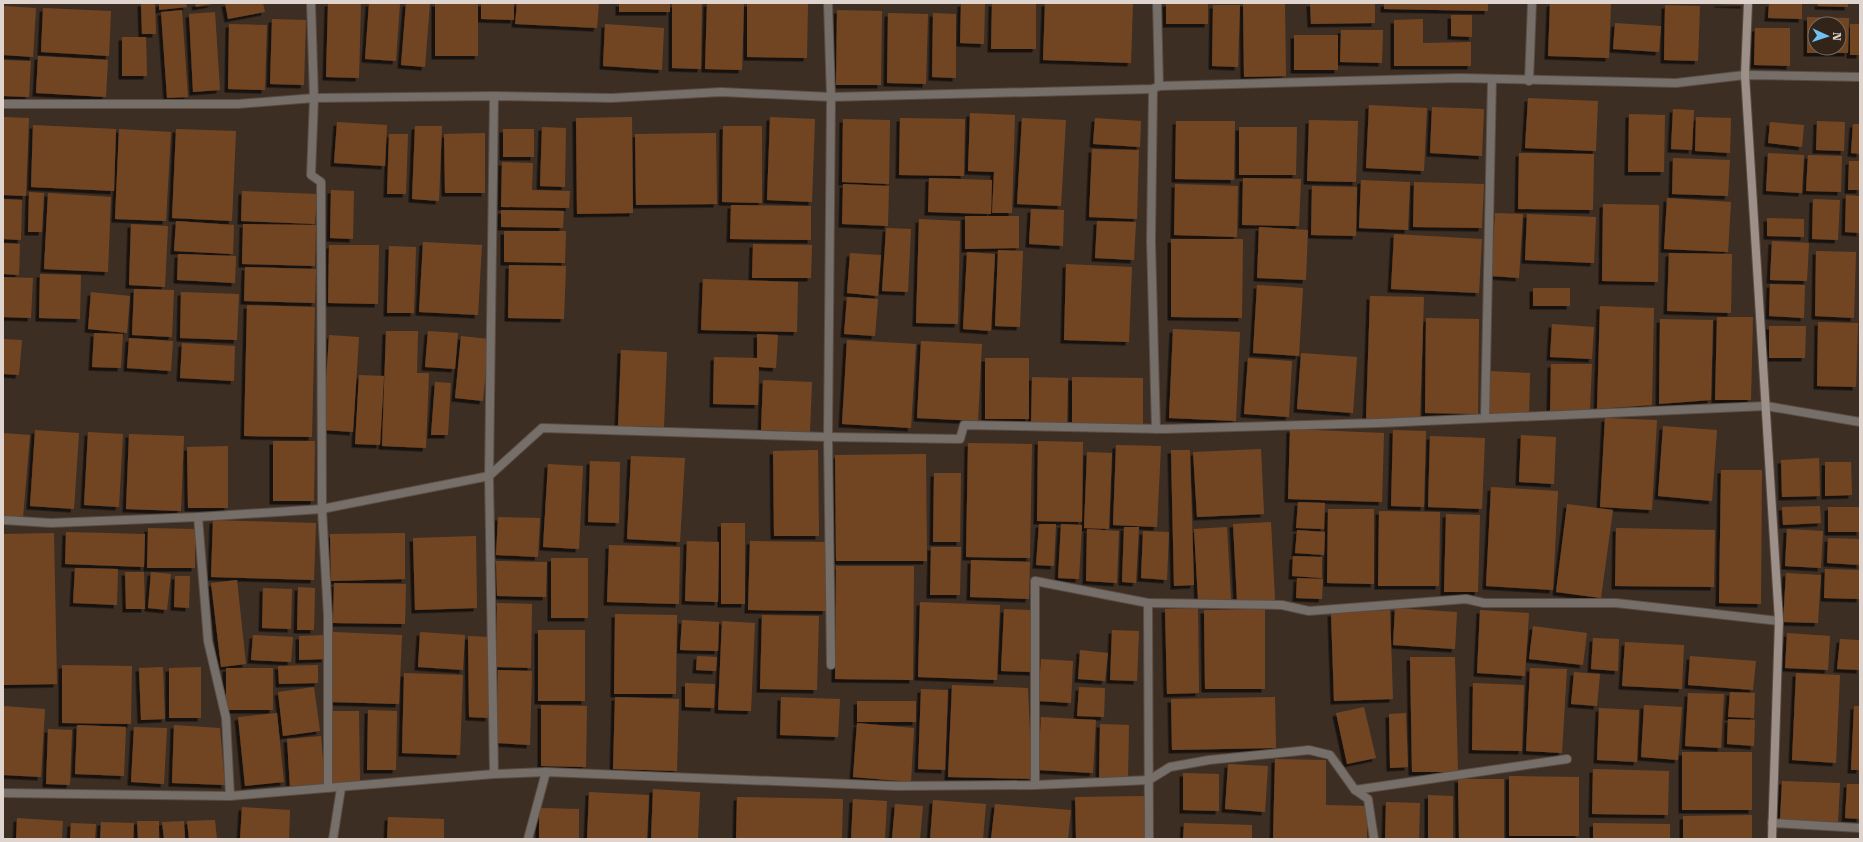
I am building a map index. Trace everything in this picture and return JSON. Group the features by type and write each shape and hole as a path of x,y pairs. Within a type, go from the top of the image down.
{"main road":[{"path":"1748,3 1745,75 1779,621 1772,839"}],"street":[{"path":"311,3 314,98 311,174 320,182 322,510 328,616 328,788"},
{"path":"828,3 832,97 828,437 831,665"},
{"path":"1156,429 1151,241 1157,3"},
{"path":"1529,81 1532,3"},
{"path":"3,104 238,104 314,98 494,96 612,98 721,92 832,97 1492,79 1676,83 1745,75 1860,77"},
{"path":"1485,418 1492,79"},
{"path":"494,96 489,476 494,774"},
{"path":"3,520 51,523 322,510 489,476 542,428 828,437 960,439 964,425 1156,429 1379,423 1766,406 1860,422"},
{"path":"198,517 208,641 226,718 230,796"},
{"path":"1034,785 1035,582 1148,603 1282,605 1309,612 1466,599 1484,603 1616,603 1779,621"},
{"path":"1148,603 1149,839"},
{"path":"3,793 230,796 341,788 494,774 546,772 898,786 1034,785 1149,780 1170,767 1209,760 1309,750 1330,755 1355,790 1368,799 1374,839"},
{"path":"1355,790 1567,759"},
{"path":"528,839 546,772"},
{"path":"333,839 341,788"},
{"path":"1772,823 1860,828"}],"building":[{"path":"141,3 155,3 156,34 142,34"},
{"path":"159,3 186,3 187,7 159,10"},
{"path":"195,3 212,3 212,4 196,7"},
{"path":"225,3 263,3 265,12 228,19"},
{"path":"328,3 361,3 359,78 326,77"},
{"path":"369,3 400,3 396,61 365,59"},
{"path":"406,3 430,3 425,67 401,65"},
{"path":"435,3 478,3 478,56 435,56"},
{"path":"481,3 514,3 514,20 481,19"},
{"path":"517,3 599,3 597,28 515,24"},
{"path":"619,3 670,3 670,12 619,12"},
{"path":"707,3 744,3 742,70 705,69"},
{"path":"747,3 808,3 807,58 747,57"},
{"path":"961,3 985,3 984,44 960,43"},
{"path":"992,3 1036,3 1036,49 991,49"},
{"path":"1045,3 1133,3 1131,63 1043,60"},
{"path":"1166,3 1208,3 1208,24 1166,24"},
{"path":"1243,3 1285,3 1286,76 1244,77"},
{"path":"1310,3 1375,3 1375,23 1311,24"},
{"path":"1384,3 1488,3 1488,11 1384,9"},
{"path":"1550,3 1611,3 1609,58 1548,56"},
{"path":"1744,3 1744,5 1718,4"},
{"path":"1769,3 1802,3 1802,19 1768,18"},
{"path":"1818,3 1848,3 1848,7 1818,6"},
{"path":"672,4 702,4 701,69 672,68"},
{"path":"1213,5 1240,5 1238,67 1212,66"},
{"path":"1665,5 1700,6 1698,61 1664,60"},
{"path":"3,6 36,8 33,57 3,55"},
{"path":"43,8 111,11 109,56 41,52"},
{"path":"182,10 188,97 167,98 161,12"},
{"path":"837,10 882,11 881,85 836,85"},
{"path":"215,12 220,90 193,92 189,14"},
{"path":"888,13 928,14 926,84 887,83"},
{"path":"933,13 956,14 956,78 932,77"},
{"path":"1451,15 1472,15 1472,37 1451,36"},
{"path":"1847,18 1849,18 1847,53"},
{"path":"272,19 306,20 304,85 270,84"},
{"path":"1423,19 1423,43 1471,42 1471,66 1394,66 1394,20"},
{"path":"1615,23 1661,26 1659,52 1613,49"},
{"path":"229,24 267,25 265,90 228,89"},
{"path":"605,24 664,28 662,70 603,66"},
{"path":"1850,24 1860,24 1860,55 1850,55"},
{"path":"1755,28 1790,28 1790,66 1754,65"},
{"path":"1341,30 1383,30 1382,63 1340,62"},
{"path":"1294,35 1338,35 1338,70 1294,70"},
{"path":"122,37 146,37 147,76 122,76"},
{"path":"38,56 108,60 106,97 36,93"},
{"path":"3,60 31,61 29,97 3,96"},
{"path":"1528,98 1598,101 1596,151 1525,148"},
{"path":"1369,105 1427,108 1424,171 1366,168"},
{"path":"1432,107 1484,109 1482,156 1430,153"},
{"path":"1673,109 1694,110 1692,150 1671,149"},
{"path":"970,113 1015,115 1012,213 992,213 994,172 968,171"},
{"path":"1629,114 1665,115 1664,172 1628,172"},
{"path":"3,117 29,118 26,196 3,195"},
{"path":"632,117 633,213 577,214 576,118"},
{"path":"770,117 815,119 812,202 767,200"},
{"path":"1696,117 1731,118 1730,153 1695,151"},
{"path":"900,118 965,119 964,176 899,175"},
{"path":"1022,118 1066,120 1061,206 1017,204"},
{"path":"1095,118 1141,121 1140,147 1093,144"},
{"path":"843,119 890,120 889,184 842,182"},
{"path":"1309,120 1358,121 1356,182 1307,181"},
{"path":"1176,121 1235,121 1234,180 1175,179"},
{"path":"1817,121 1845,122 1844,151 1816,150"},
{"path":"337,122 387,125 385,166 334,163"},
{"path":"1770,122 1804,125 1802,147 1768,143"},
{"path":"1853,124 1860,124 1860,154 1851,153"},
{"path":"33,125 116,129 114,191 31,187"},
{"path":"415,126 442,126 439,201 412,199"},
{"path":"723,126 762,126 762,203 722,202"},
{"path":"542,127 566,128 565,187 540,186"},
{"path":"1239,127 1297,127 1296,175 1239,175"},
{"path":"119,129 171,132 166,221 115,219"},
{"path":"176,129 236,131 232,221 172,218"},
{"path":"503,129 534,129 534,157 503,157"},
{"path":"485,133 485,193 445,193 444,134"},
{"path":"716,133 717,204 636,205 635,134"},
{"path":"389,134 408,134 406,194 387,194"},
{"path":"1092,149 1139,150 1137,219 1089,217"},
{"path":"1519,153 1594,154 1593,210 1518,209"},
{"path":"1768,153 1804,155 1802,193 1766,191"},
{"path":"1808,155 1842,156 1841,192 1806,191"},
{"path":"1673,158 1730,160 1728,196 1672,194"},
{"path":"1849,161 1860,161 1860,190 1848,190"},
{"path":"502,162 533,163 532,190 570,191 569,208 501,207"},
{"path":"929,178 992,180 991,214 928,212"},
{"path":"1243,178 1301,179 1299,226 1242,225"},
{"path":"1361,180 1410,182 1408,230 1359,228"},
{"path":"1414,182 1484,184 1482,228 1413,227"},
{"path":"843,184 889,186 888,226 842,224"},
{"path":"1175,184 1238,186 1237,237 1174,235"},
{"path":"1312,186 1357,187 1356,236 1311,235"},
{"path":"331,190 354,191 353,239 330,238"},
{"path":"242,191 317,194 315,224 241,221"},
{"path":"29,192 44,193 42,232 28,232"},
{"path":"48,193 111,197 108,272 44,269"},
{"path":"1846,195 1860,196 1860,233 1845,232"},
{"path":"1667,198 1731,202 1728,252 1664,249"},
{"path":"3,199 22,200 21,240 3,239"},
{"path":"1813,199 1840,200 1838,240 1812,239"},
{"path":"1603,204 1659,205 1658,282 1602,281"},
{"path":"731,205 811,206 811,240 730,239"},
{"path":"1031,209 1064,210 1063,246 1029,244"},
{"path":"501,210 564,211 563,228 501,227"},
{"path":"1495,213 1523,214 1519,278 1491,276"},
{"path":"1527,214 1596,217 1594,263 1525,260"},
{"path":"965,216 1019,216 1019,248 965,249"},
{"path":"1767,218 1804,219 1804,237 1767,236"},
{"path":"919,219 960,221 958,324 916,323"},
{"path":"176,221 234,225 233,254 174,251"},
{"path":"1097,221 1136,222 1134,260 1095,258"},
{"path":"131,224 168,226 165,287 129,285"},
{"path":"243,224 316,225 315,266 242,264"},
{"path":"1259,227 1308,230 1306,280 1257,278"},
{"path":"886,228 911,229 908,292 882,291"},
{"path":"504,231 566,231 565,263 504,262"},
{"path":"1394,234 1482,239 1479,293 1391,289"},
{"path":"1171,239 1243,239 1242,318 1171,317"},
{"path":"1772,241 1809,243 1807,281 1770,280"},
{"path":"423,242 482,245 478,315 419,312"},
{"path":"3,243 20,244 19,275 3,274"},
{"path":"753,244 812,245 811,278 752,278"},
{"path":"329,245 379,245 378,304 328,303"},
{"path":"389,246 416,247 414,313 387,313"},
{"path":"998,250 1023,251 1020,327 995,326"},
{"path":"1816,251 1856,252 1854,318 1815,316"},
{"path":"967,252 995,254 991,331 963,329"},
{"path":"850,253 881,255 878,296 847,293"},
{"path":"1669,253 1732,254 1731,313 1667,311"},
{"path":"178,254 236,256 235,283 177,280"},
{"path":"1066,264 1132,267 1129,342 1064,340"},
{"path":"509,265 566,266 564,319 508,318"},
{"path":"245,267 316,269 315,303 244,301"},
{"path":"40,274 81,275 80,319 39,318"},
{"path":"3,277 33,278 31,318 3,317"},
{"path":"703,279 798,282 797,332 701,330"},
{"path":"1770,284 1805,285 1804,318 1769,316"},
{"path":"1257,285 1303,288 1299,356 1253,353"},
{"path":"1533,288 1570,288 1570,306 1533,306"},
{"path":"134,289 174,290 172,337 132,335"},
{"path":"91,292 130,296 127,333 88,329"},
{"path":"181,292 239,294 237,340 180,338"},
{"path":"1370,296 1424,297 1420,420 1366,419"},
{"path":"847,297 878,299 875,336 844,334"},
{"path":"247,305 315,307 312,437 244,436"},
{"path":"1600,306 1654,308 1652,405 1597,409"},
{"path":"1717,317 1753,317 1751,400 1715,400"},
{"path":"1426,318 1479,319 1478,414 1425,413"},
{"path":"1660,319 1713,320 1711,400 1659,404"},
{"path":"1818,322 1858,323 1856,387 1817,386"},
{"path":"1552,324 1594,327 1592,359 1550,357"},
{"path":"1769,326 1806,326 1805,358 1769,358"},
{"path":"1173,329 1240,332 1236,421 1169,418"},
{"path":"386,331 418,331 417,373 429,373 426,448 382,446"},
{"path":"428,331 458,333 455,369 425,367"},
{"path":"94,333 123,334 121,368 92,367"},
{"path":"757,334 778,335 776,368 759,367 758,405 713,404 714,357 757,358"},
{"path":"329,335 359,337 353,432 323,430"},
{"path":"461,336 489,339 483,401 455,398"},
{"path":"129,338 173,341 171,371 127,368"},
{"path":"3,339 22,340 19,375 3,374"},
{"path":"847,340 916,344 911,428 842,424"},
{"path":"921,341 982,344 978,421 917,418"},
{"path":"182,343 235,346 234,381 180,378"},
{"path":"621,350 667,352 664,427 618,426"},
{"path":"1301,353 1357,357 1353,413 1297,409"},
{"path":"985,358 1029,358 1029,419 985,419"},
{"path":"1248,358 1292,361 1289,417 1244,414"},
{"path":"1551,364 1592,364 1590,410 1550,411"},
{"path":"1490,371 1530,373 1529,416 1488,415"},
{"path":"359,375 384,376 380,445 355,444"},
{"path":"1032,377 1068,378 1067,425 1031,425"},
{"path":"1072,377 1143,378 1143,426 1072,425"},
{"path":"763,380 812,382 810,432 761,430"},
{"path":"435,382 451,383 448,435 431,435"},
{"path":"1605,418 1657,420 1652,510 1600,507"},
{"path":"1663,426 1717,430 1712,501 1658,496"},
{"path":"1290,429 1384,433 1382,502 1288,499"},
{"path":"35,430 79,433 74,509 30,506"},
{"path":"1393,430 1426,431 1424,507 1391,506"},
{"path":"88,432 123,434 119,507 84,505"},
{"path":"3,433 30,435 23,518 3,517"},
{"path":"129,434 184,436 181,511 126,509"},
{"path":"1521,435 1556,437 1554,484 1519,482"},
{"path":"1430,436 1485,438 1482,509 1428,507"},
{"path":"273,441 315,441 314,501 273,501"},
{"path":"1038,441 1083,442 1082,522 1037,521"},
{"path":"968,443 1032,444 1030,558 966,557"},
{"path":"1116,445 1161,446 1157,527 1113,525"},
{"path":"228,446 228,508 188,508 187,447"},
{"path":"1261,449 1264,514 1197,517 1193,452"},
{"path":"818,450 819,536 774,536 773,451"},
{"path":"1171,450 1190,450 1194,585 1174,586"},
{"path":"1087,452 1112,453 1109,529 1084,528"},
{"path":"926,454 927,561 836,561 835,455"},
{"path":"631,456 685,458 680,542 627,539"},
{"path":"1819,458 1820,496 1782,497 1781,460"},
{"path":"590,461 620,462 619,523 588,522"},
{"path":"1825,462 1851,462 1852,495 1825,496"},
{"path":"548,464 583,466 579,549 543,547"},
{"path":"1721,470 1762,470 1761,604 1719,603"},
{"path":"934,473 961,473 960,542 933,542"},
{"path":"1491,487 1558,491 1553,590 1486,586"},
{"path":"1298,502 1325,503 1324,529 1296,528"},
{"path":"1567,504 1613,510 1601,598 1556,592"},
{"path":"1820,506 1821,523 1783,525 1782,507"},
{"path":"1828,507 1860,507 1860,532 1828,532"},
{"path":"1328,509 1374,509 1374,584 1327,583"},
{"path":"1379,511 1440,512 1439,586 1378,586"},
{"path":"1446,514 1480,515 1478,592 1444,592"},
{"path":"498,517 540,518 538,557 496,555"},
{"path":"213,520 316,523 314,580 211,577"},
{"path":"1271,522 1275,600 1237,601 1233,524"},
{"path":"721,523 745,523 745,604 721,604"},
{"path":"1039,524 1056,524 1054,566 1036,565"},
{"path":"1061,524 1082,525 1079,579 1058,578"},
{"path":"1124,527 1139,527 1136,583 1122,582"},
{"path":"1227,527 1231,599 1198,600 1194,529"},
{"path":"148,528 195,529 195,568 147,568"},
{"path":"1616,528 1715,530 1714,587 1615,586"},
{"path":"1087,529 1119,531 1117,583 1086,581"},
{"path":"1787,529 1823,531 1821,568 1785,566"},
{"path":"1297,530 1325,532 1324,555 1295,553"},
{"path":"1143,531 1169,532 1167,580 1141,578"},
{"path":"66,532 145,534 144,567 65,564"},
{"path":"54,533 57,684 3,685 3,534"},
{"path":"405,533 405,579 331,581 330,534"},
{"path":"476,536 477,608 415,610 413,538"},
{"path":"1828,538 1860,539 1860,565 1827,563"},
{"path":"687,541 719,542 718,602 685,601"},
{"path":"750,541 826,542 826,611 748,610"},
{"path":"609,545 680,547 679,604 607,602"},
{"path":"931,547 961,547 960,595 930,595"},
{"path":"1293,556 1322,557 1322,578 1292,576"},
{"path":"551,558 588,558 588,618 551,618"},
{"path":"971,560 1030,562 1029,599 970,597"},
{"path":"496,561 547,562 546,597 497,596"},
{"path":"836,566 914,566 913,680 835,679"},
{"path":"75,568 118,569 117,605 73,603"},
{"path":"1825,569 1860,570 1860,599 1824,598"},
{"path":"125,572 144,572 145,609 126,609"},
{"path":"151,572 171,574 167,610 148,608"},
{"path":"1786,573 1821,575 1818,623 1783,622"},
{"path":"175,576 190,576 189,608 174,607"},
{"path":"1297,578 1323,579 1322,599 1296,598"},
{"path":"237,580 246,664 221,667 211,583"},
{"path":"334,583 406,584 405,624 333,623"},
{"path":"298,587 315,588 314,630 297,630"},
{"path":"263,588 292,589 291,629 262,628"},
{"path":"920,602 1000,605 997,680 918,677"},
{"path":"497,603 532,604 531,668 496,667"},
{"path":"1198,608 1199,693 1167,694 1165,609"},
{"path":"1395,608 1457,612 1455,649 1393,645"},
{"path":"1004,609 1031,610 1033,672 1001,671"},
{"path":"1265,609 1265,689 1205,689 1204,610"},
{"path":"1390,610 1393,699 1334,701 1331,613"},
{"path":"1480,610 1529,613 1525,676 1477,673"},
{"path":"615,614 677,615 676,694 614,694"},
{"path":"762,615 819,616 817,690 760,689"},
{"path":"682,620 719,622 718,651 680,650"},
{"path":"722,621 755,623 751,711 718,710"},
{"path":"1533,626 1587,633 1583,665 1529,659"},
{"path":"538,630 585,630 585,701 538,701"},
{"path":"1112,630 1139,631 1137,681 1110,680"},
{"path":"333,632 402,635 399,704 330,702"},
{"path":"420,632 465,635 463,670 418,667"},
{"path":"1787,633 1830,636 1828,670 1785,668"},
{"path":"253,635 293,637 291,662 251,660"},
{"path":"325,635 325,659 299,660 299,636"},
{"path":"468,636 488,637 489,718 469,717"},
{"path":"1593,638 1619,639 1618,671 1591,669"},
{"path":"1840,639 1860,640 1860,670 1837,669"},
{"path":"1625,642 1684,645 1682,689 1622,686"},
{"path":"1080,650 1108,653 1105,681 1078,679"},
{"path":"697,656 717,657 716,671 696,670"},
{"path":"1690,656 1756,661 1753,690 1688,685"},
{"path":"1410,657 1455,657 1458,772 1412,772"},
{"path":"1041,659 1073,661 1071,703 1038,701"},
{"path":"62,665 132,666 131,724 62,723"},
{"path":"318,665 318,683 279,684 278,666"},
{"path":"163,667 165,719 141,720 139,668"},
{"path":"201,667 201,718 169,718 169,668"},
{"path":"226,668 273,668 273,710 226,710"},
{"path":"1530,668 1567,669 1562,753 1526,751"},
{"path":"498,670 532,671 530,745 496,743"},
{"path":"1574,672 1600,674 1597,706 1571,704"},
{"path":"404,673 463,675 460,755 402,753"},
{"path":"1796,673 1840,675 1836,763 1792,760"},
{"path":"685,683 715,684 714,708 685,707"},
{"path":"1473,683 1524,685 1522,751 1472,750"},
{"path":"952,685 1028,688 1032,779 948,777"},
{"path":"314,687 320,731 283,736 278,692"},
{"path":"1079,687 1105,688 1104,717 1077,716"},
{"path":"921,689 948,690 945,770 918,769"},
{"path":"1730,692 1755,693 1754,718 1728,717"},
{"path":"1688,693 1724,694 1721,748 1685,746"},
{"path":"615,697 679,699 677,771 613,769"},
{"path":"781,697 840,699 838,737 780,735"},
{"path":"1275,697 1276,748 1172,750 1171,699"},
{"path":"857,701 916,701 916,722 857,722"},
{"path":"541,705 587,706 586,767 541,766"},
{"path":"1644,705 1682,707 1678,760 1641,757"},
{"path":"3,706 45,709 41,777 3,775"},
{"path":"1854,706 1860,706 1860,770 1851,770"},
{"path":"1364,707 1376,758 1347,764 1336,713"},
{"path":"1599,708 1639,710 1637,762 1597,760"},
{"path":"368,710 397,711 396,770 367,770"},
{"path":"330,711 359,711 360,783 330,783"},
{"path":"277,713 284,782 245,786 238,717"},
{"path":"1406,713 1408,767 1390,768 1389,714"},
{"path":"1041,717 1096,720 1093,773 1038,770"},
{"path":"1728,719 1755,720 1754,746 1727,744"},
{"path":"857,723 914,728 911,782 853,777"},
{"path":"1100,724 1129,725 1128,779 1099,778"},
{"path":"77,725 126,727 124,776 75,774"},
{"path":"174,725 220,728 225,785 172,783"},
{"path":"134,727 167,728 164,784 131,782"},
{"path":"48,729 72,730 70,785 46,784"},
{"path":"321,736 325,785 290,788 287,739"},
{"path":"1682,752 1752,752 1752,810 1682,810"},
{"path":"1275,759 1326,760 1326,805 1367,806 1367,839 1273,839"},
{"path":"1228,764 1268,766 1265,812 1225,809"},
{"path":"1593,769 1669,771 1668,815 1592,814"},
{"path":"1183,773 1219,774 1219,811 1183,810"},
{"path":"1509,776 1579,777 1579,836 1509,836"},
{"path":"1458,779 1504,779 1504,839 1459,839"},
{"path":"1782,781 1840,783 1838,822 1780,820"},
{"path":"1847,784 1860,784 1860,819 1845,818"},
{"path":"653,789 700,792 698,839 651,839"},
{"path":"589,792 649,795 647,839 587,839"},
{"path":"1428,795 1453,796 1453,838 1428,838"},
{"path":"1145,796 1145,839 1076,839 1075,797"},
{"path":"737,797 843,799 842,839 736,839"},
{"path":"853,799 887,801 885,839 851,839"},
{"path":"933,800 986,804 983,839 930,839"},
{"path":"1386,802 1420,803 1419,839 1385,839"},
{"path":"895,804 923,806 920,839 892,839"},
{"path":"995,804 1071,810 1068,839 991,839"},
{"path":"242,807 290,810 289,839 240,839"},
{"path":"539,808 579,809 579,839 539,839"},
{"path":"1752,815 1752,839 1683,839 1683,816"},
{"path":"388,817 444,819 444,839 387,839"},
{"path":"17,818 63,821 62,839 16,839"},
{"path":"215,820 217,839 189,839 187,821"},
{"path":"137,821 159,821 159,839 138,839"},
{"path":"184,821 185,839 164,839 162,822"},
{"path":"101,822 134,823 133,839 100,839"},
{"path":"71,823 96,824 95,839 70,839"},
{"path":"1184,823 1252,825 1252,839 1183,839"},
{"path":"1593,823 1670,824 1670,839 1593,839"}]}
